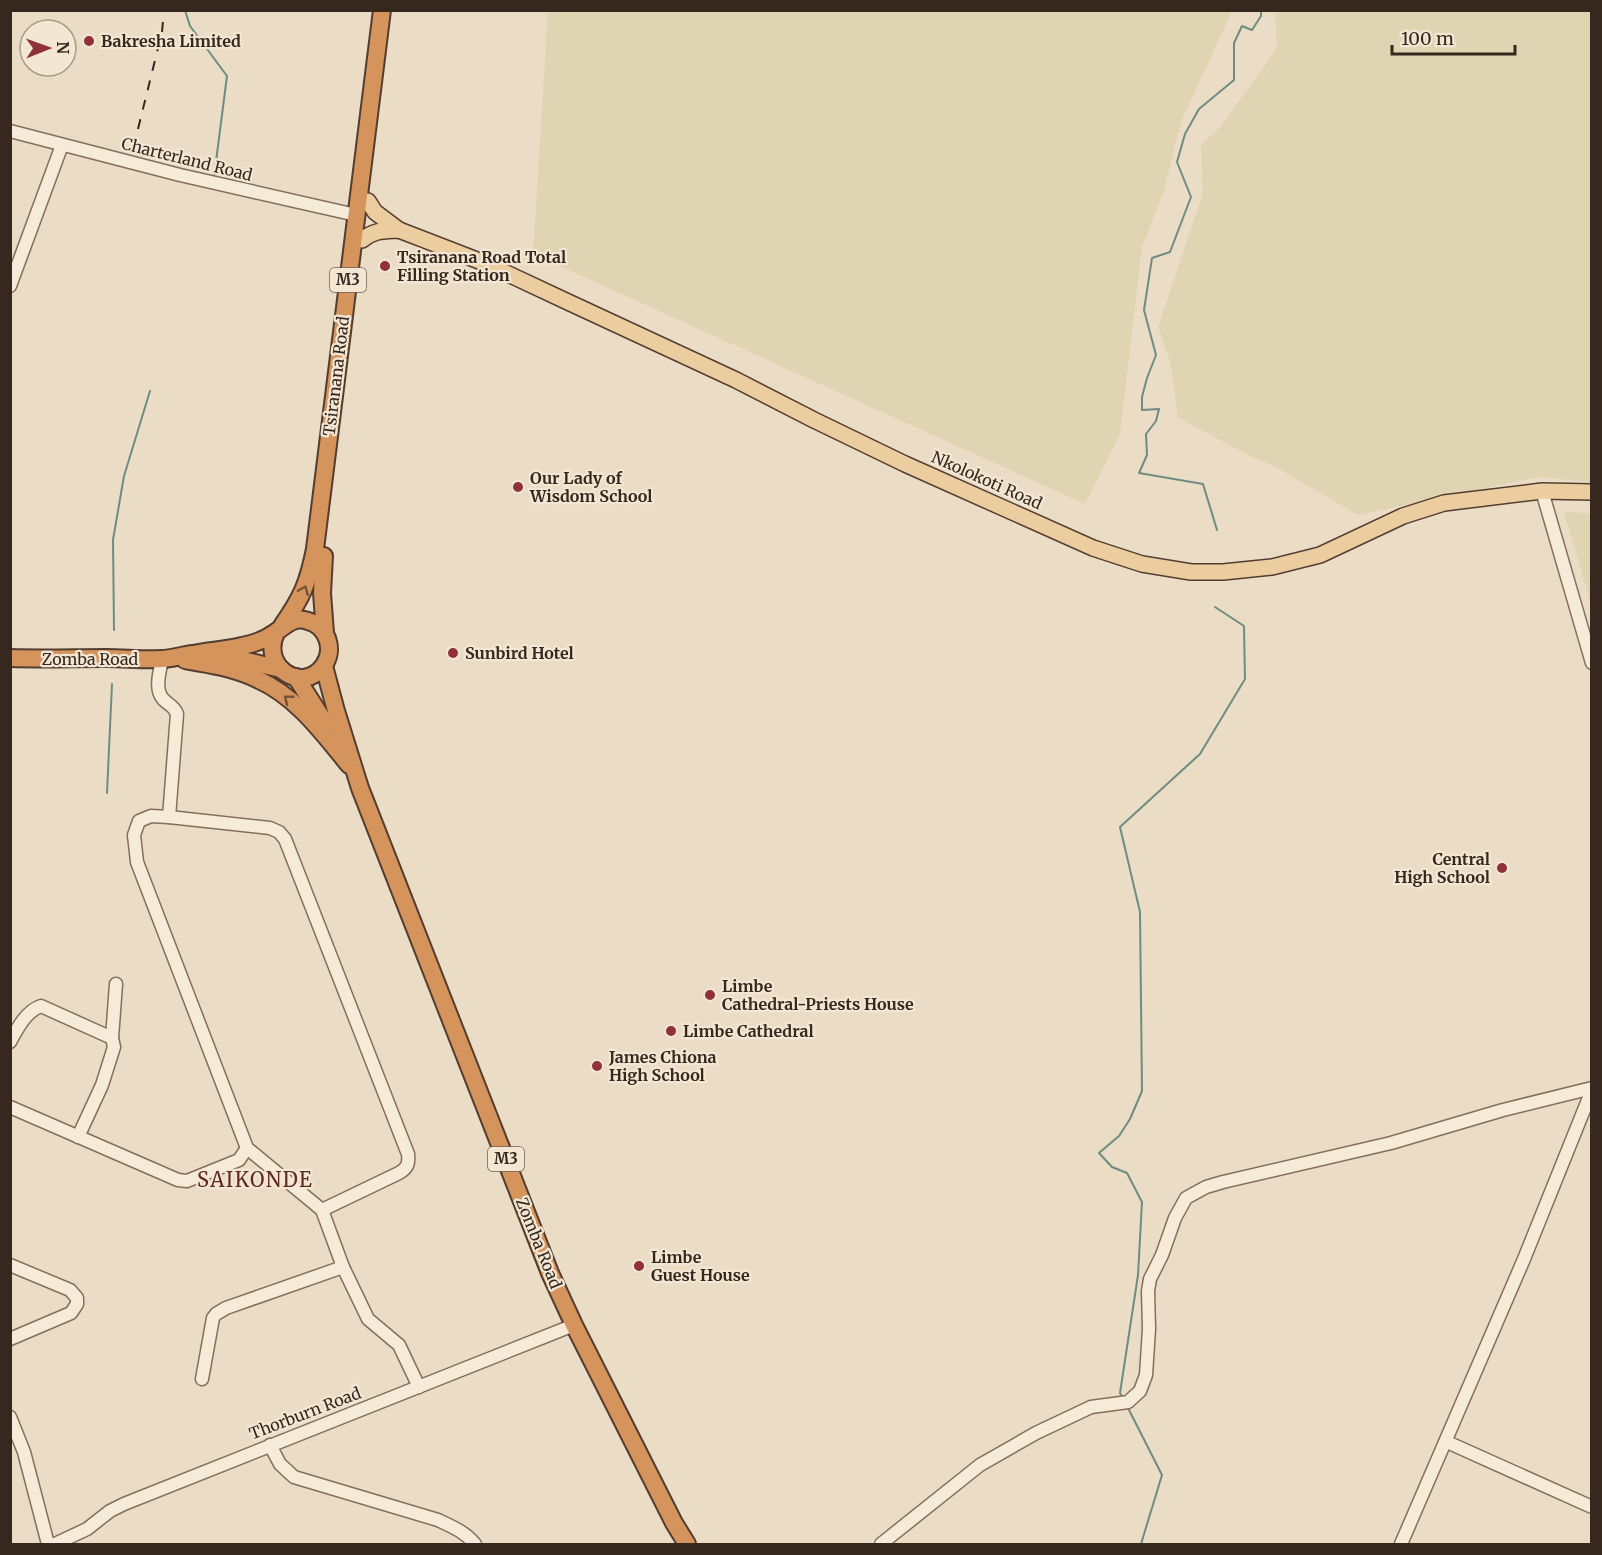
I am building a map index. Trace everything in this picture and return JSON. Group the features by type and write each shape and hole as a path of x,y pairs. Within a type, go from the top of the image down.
{"highway":[{"name":"Tsiranana Road","path":"280,629 302,597 310,575 315,549 382,10"},
{"name":"Tsiranana Road","path":"325,633 322,575 362,240 393,10"},
{"name":"M3","path":"166,659 258,642 294,620 315,623 325,633 329,653 324,666"},
{"name":"M3","path":"280,629 274,637 273,658 288,673"},
{"name":"M3","path":"192,654 238,659 288,673"},
{"name":"Zomba Road","path":"10,658 166,659"},
{"path":"166,659 218,666 258,679 288,698 322,731 353,768"},
{"path":"288,673 313,674 324,666"},
{"name":"Zomba Road","path":"324,666 353,768 530,1224 574,1325 687,1545"},
{"name":"Zomba Road","path":"288,673 353,768"}],"main road":[{"name":"Nkolokoti Road","path":"369,201 382,219 399,230 487,264 736,380 905,464 1093,548 1142,564 1191,572 1223,572 1272,567 1320,555 1386,524 1430,507 1460,500 1542,491 1592,492"},
{"name":"Nkolokoti Road","path":"362,240 371,233 399,230"}],"street":[{"name":"Charterland Road","path":"10,131 180,175 356,215"},
{"path":"10,286 62,145"},
{"path":"1542,491 1592,663"},
{"path":"166,659 158,679 159,691 162,699 175,708 177,714 168,817"},
{"path":"322,1210 405,1169 409,1163 403,1138 282,835 270,828 168,817 152,816 139,821 134,835 137,862 247,1148 322,1210 343,1267 368,1319 399,1345 419,1387"},
{"path":"78,1137 102,1085 114,1047 112,1038 116,984"},
{"path":"10,1042 27,1016 35,1008 41,1006 112,1038"},
{"path":"881,1545 980,1465 1036,1433 1091,1407 1123,1402 1140,1391 1146,1375 1150,1279 1162,1256 1175,1218 1188,1196 1223,1182 1391,1143 1503,1110 1592,1089"},
{"path":"1401,1545 1524,1259 1592,1089"},
{"path":"10,1107 178,1180 187,1181 239,1160 247,1148"},
{"path":"10,1265 70,1290 77,1298 77,1304 71,1313 10,1339"},
{"path":"202,1379 213,1318 216,1314 226,1308 343,1267"},
{"name":"Thorburn Road","path":"55,1545 87,1529 110,1511 124,1504 574,1325"},
{"path":"10,1417 24,1452 48,1545"},
{"path":"1447,1442 1592,1507"},
{"path":"270,1444 280,1464 294,1477 438,1521 467,1535 475,1545"}],"shaded area":[{"path":"548,11 1232,11 1181,122 1163,194 1142,247 1120,434 1085,504 533,254"},
{"path":"1275,11 1591,11 1591,482 1539,477 1358,515 1272,465 1178,418 1170,361 1158,327 1203,193 1201,145 1221,126 1277,48"},
{"path":"1564,511 1591,514 1591,604"}],"waterway":[{"path":"185,10 190,26 227,76 214,177"},
{"path":"1217,530 1203,484 1139,473 1147,455 1146,434 1156,421 1159,409 1142,410 1142,397 1156,355 1144,310 1152,258 1170,252 1191,197 1177,162 1185,134 1199,109 1234,80 1234,43 1242,26 1252,30 1261,16 1261,10"},
{"path":"114,630 113,540 124,476 150,391"},
{"path":"1123,1398 1120,1393 1138,1275 1142,1202 1127,1173 1112,1167 1099,1153 1119,1136 1130,1119 1142,1091 1140,912 1120,827 1200,754 1245,679 1244,626 1215,607"},
{"path":"107,793 112,684"},
{"path":"1127,1406 1162,1475 1141,1544"}],"railway":[{"path":"138,129 162,32 164,10"}],"place":[{"name":"Bakresha Limited","path":"89,41"},
{"name":"Tsiranana Road Total Filling Station","path":"385,266"},
{"name":"Our Lady of Wisdom School","path":"518,487"},
{"name":"Sunbird Hotel","path":"453,653"},
{"name":"Central High School","path":"1502,868"},
{"name":"Limbe Cathedral-Priests House","path":"710,995"},
{"name":"Limbe Cathedral","path":"671,1031"},
{"name":"James Chiona High School","path":"597,1066"},
{"name":"Limbe Guest House","path":"639,1266"}],"district":[{"name":"SAIKONDE","path":"255,1180"}]}
